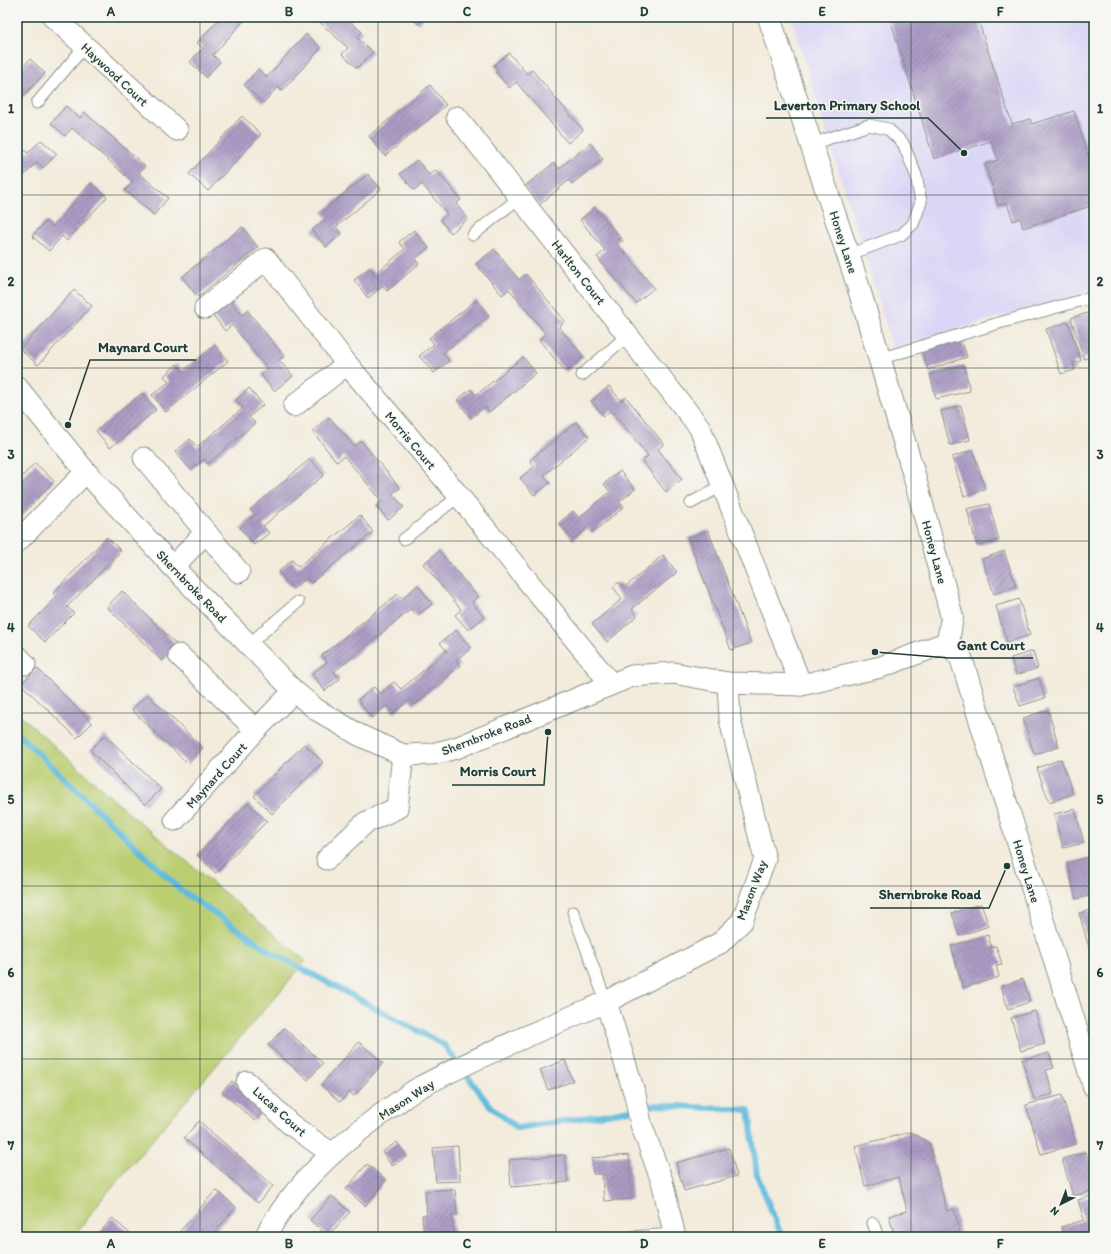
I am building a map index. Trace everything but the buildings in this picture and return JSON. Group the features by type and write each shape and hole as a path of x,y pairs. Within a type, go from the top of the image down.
{"street":[{"name":"Haywood Court","path":"53,17 177,130"},
{"name":"Honey Lane","path":"769,17 848,255 914,474 952,617 948,642 962,658 1094,1086"},
{"name":"Harlton Court","path":"457,117 700,428 802,685"},
{"name":"Morris Court","path":"205,308 266,259 347,364 458,496 611,684"},
{"path":"294,406 347,364"},
{"name":"Shernbroke Road","path":"17,387 86,472 173,567 294,691 317,710 359,735 403,755 432,754 456,748 632,676 673,673 728,683 802,685 881,668 948,642"},
{"path":"144,458 240,572"},
{"path":"17,542 86,472"},
{"path":"173,567 206,532"},
{"name":"Maynard Court","path":"179,655 256,730"},
{"name":"Mason Way","path":"264,1237 296,1192 332,1154 376,1118 421,1086 446,1075 506,1044 606,1002 720,944 742,921 765,859 730,720 728,683"},
{"name":"Maynard Court","path":"176,820 256,730 294,691"},
{"path":"327,859 365,823 397,808 403,755"},
{"path":"606,1002 635,1095 641,1124 662,1181 675,1235"},
{"name":"Lucas Court","path":"248,1082 290,1124 332,1154"}],"lane":[{"path":"37,103 85,46"},
{"path":"812,144 869,125 888,129 902,142 916,175 921,202 913,224 901,235 848,255"},
{"path":"473,235 520,197"},
{"path":"879,358 1094,297"},
{"path":"582,375 628,335"},
{"path":"691,503 723,485"},
{"path":"404,540 458,496"},
{"path":"249,644 298,602"},
{"path":"573,912 606,1002"},
{"path":"873,1223 878,1237"},
{"path":"631,1237 675,1235"}],"shaded area":[{"path":"791,17 1094,17 1094,290 893,348"}],"green space":[{"path":"17,712 124,809 306,961 101,1200 74,1237 17,1237"}],"waterway":[{"path":"17,733 182,891 271,952 444,1045 490,1106 517,1128 657,1105 749,1110 757,1175 782,1237"}],"place":[{"name":"Leverton Primary School","path":"964,153"},
{"name":"Maynard Court","path":"68,425"},
{"name":"Gant Court","path":"875,652"},
{"name":"Morris Court","path":"548,732"},
{"name":"Shernbroke Road","path":"1007,866"}]}
